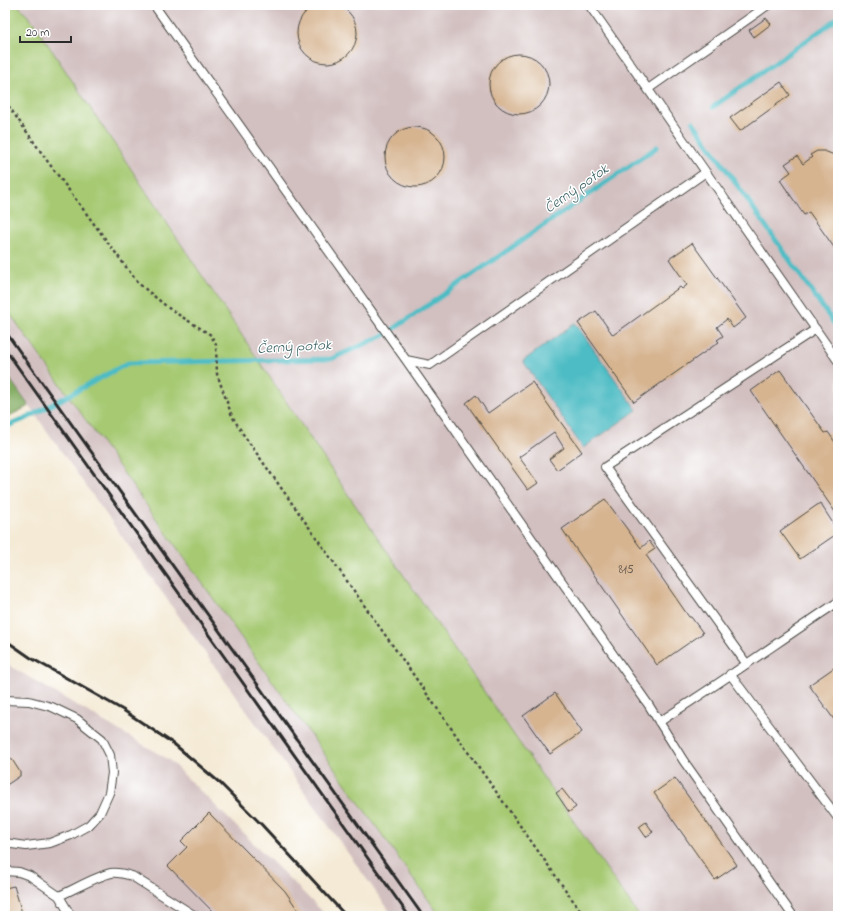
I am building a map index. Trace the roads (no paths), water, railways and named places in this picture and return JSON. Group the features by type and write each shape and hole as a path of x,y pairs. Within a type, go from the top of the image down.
{"lane":[{"path":"154,5 648,704 683,760 793,916"},
{"path":"589,5 838,361"},
{"path":"648,89 768,5"},
{"path":"406,360 430,365 706,172"},
{"path":"746,663 606,467 816,329"},
{"path":"659,722 676,713 746,663 838,602"},
{"path":"730,674 838,818"},
{"path":"5,700 34,702 52,707 78,718 102,739 110,755 112,774 109,793 100,813 88,825 71,835 50,843 26,846 5,843"},
{"path":"5,871 20,872 30,876 59,896 71,916"},
{"path":"59,896 103,876 111,873 120,873 132,876 195,916"}],"water":[{"path":"575,323 637,410 583,448 523,361"}],"waterway":[{"name":"Černý potok","path":"713,107 838,18"},
{"path":"693,122 838,329"},
{"name":"Černý potok","path":"5,427 27,418 128,363 331,359 385,335 657,147"}],"railway":[{"path":"5,331 423,916"},
{"path":"5,349 409,916"},
{"path":"5,640 31,658 123,710 174,744 220,783 262,825 346,916"}]}
